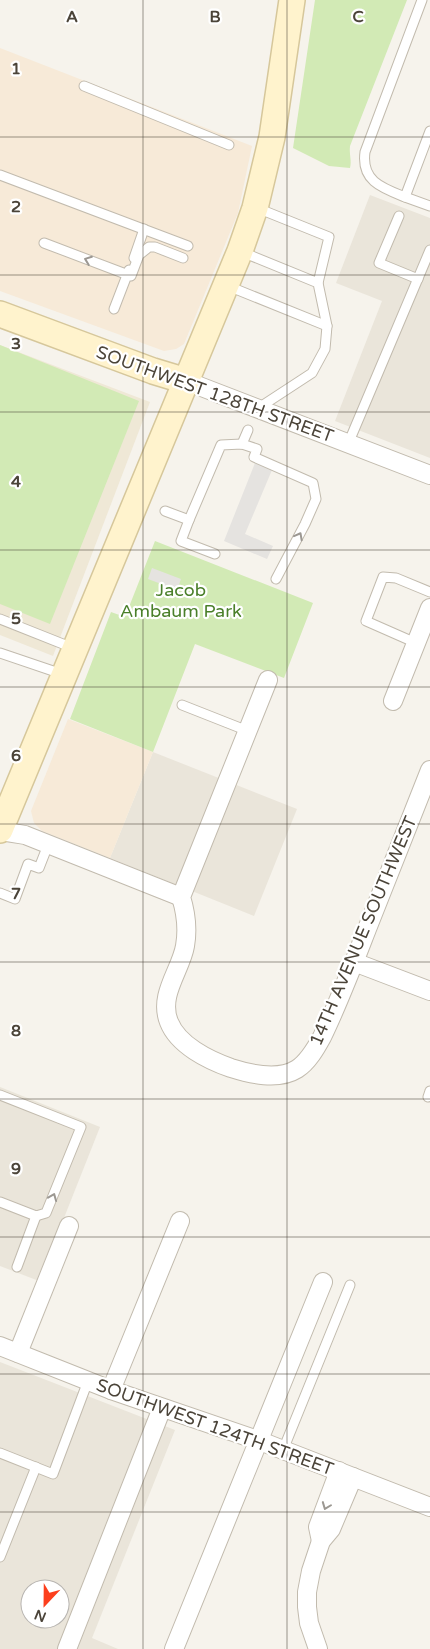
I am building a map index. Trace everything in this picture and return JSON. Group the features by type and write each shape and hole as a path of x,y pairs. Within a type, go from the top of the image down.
{"main road":[{"path":"0,830 240,251 255,208 272,137 292,0"},
{"name":"SOUTHWEST 128TH STREET","path":"0,314 153,371 186,381"}],"street":[{"name":"SOUTHWEST 128TH STREET","path":"186,381 430,475"},
{"path":"393,701 430,608"},
{"path":"0,830 25,835 181,897 268,680"},
{"name":"14TH AVENUE SOUTHWEST","path":"181,897 186,918 185,947 167,998 168,1020 174,1031 195,1050 215,1062 233,1068 262,1075 287,1074 297,1069 314,1051 322,1037 354,962 430,770"},
{"path":"354,962 430,991"},
{"path":"111,1390 180,1221"},
{"path":"18,1352 68,1226"},
{"path":"174,1649 323,1282"},
{"name":"SOUTHWEST 124TH STREET","path":"0,1346 111,1390 260,1440 430,1507"},
{"path":"67,1649 162,1408"},
{"path":"318,1649 309,1623 307,1592 311,1571 321,1541 318,1527 346,1474"}],"lane":[{"path":"422,0 365,152 364,161 366,171 381,187 430,206"},
{"path":"84,86 229,145"},
{"path":"405,197 430,131"},
{"path":"0,175 188,246"},
{"path":"255,208 329,237 318,283 327,326 325,349 312,373 257,409"},
{"path":"399,216 380,263 418,279"},
{"path":"117,309 144,229"},
{"path":"44,243 131,276 139,255 149,247 154,247 183,258"},
{"path":"348,444 430,250"},
{"path":"240,251 318,283"},
{"path":"226,286 327,326"},
{"path":"242,444 248,430"},
{"path":"215,554 181,541 222,445 242,444 257,449 254,457 313,483 316,499 276,579"},
{"path":"166,511 189,520"},
{"path":"416,643 366,621 383,577 396,578 430,592"},
{"path":"0,619 75,649"},
{"path":"0,653 64,675"},
{"path":"182,705 248,731"},
{"path":"0,893 15,899 28,864 39,868 48,845"},
{"path":"0,1095 81,1127 46,1213 36,1216 0,1202"},
{"path":"17,1267 36,1216"},
{"path":"283,1450 350,1285"},
{"path":"0,1453 53,1474 88,1381"},
{"path":"0,1557 36,1467"}],"shaded area":[{"path":"0,48 252,146 238,213 184,344 176,349 164,351 0,291"},
{"path":"370,195 430,218 430,458 335,421 382,301 336,283"},
{"path":"0,345 150,402 53,656 0,635"},
{"path":"255,463 272,470 245,534 273,546 267,559 224,541"},
{"path":"152,568 181,579 177,590 148,579"},
{"path":"68,719 153,752 110,858 42,831 34,823 31,811"},
{"path":"153,752 297,809 254,916 110,858"},
{"path":"0,1087 100,1127 39,1281 0,1266"},
{"path":"0,1362 175,1430 92,1638 118,1649 0,1649"}],"green space":[{"path":"315,0 407,0 350,146 350,168 329,166 293,148"},
{"path":"0,345 139,401 50,624 0,604"},
{"name":"Jacob Ambaum Park","path":"155,541 313,603 284,678 195,644 153,752 70,719 111,612 125,617"}]}
